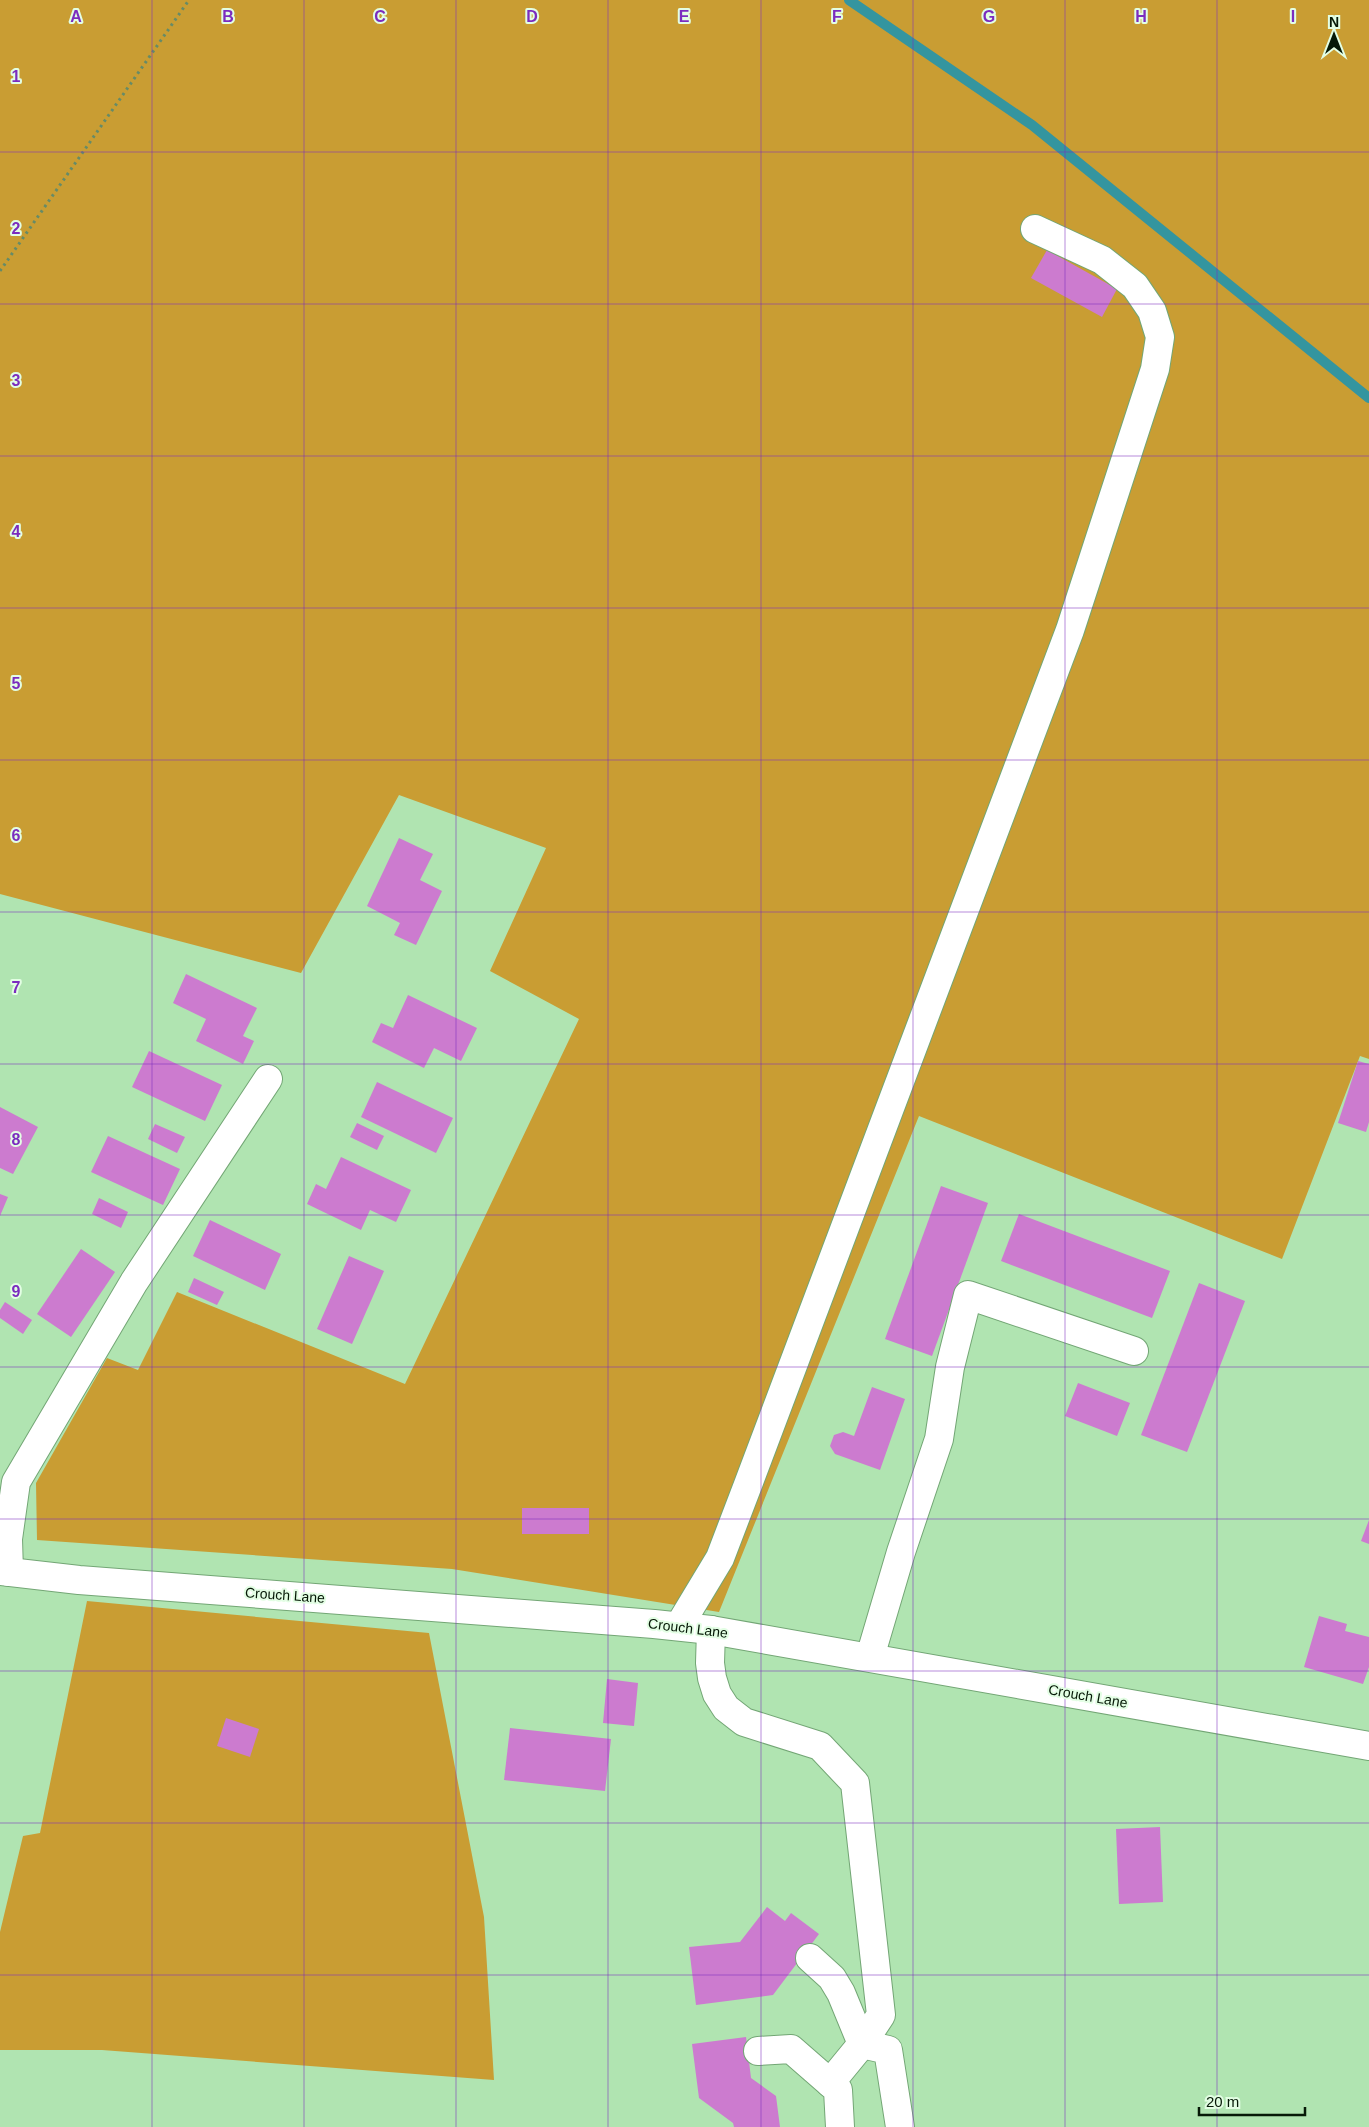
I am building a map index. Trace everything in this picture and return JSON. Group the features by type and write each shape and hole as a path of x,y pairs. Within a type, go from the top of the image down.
{"street":[{"path":"680,1626 720,1558 730,1534 1070,630 1155,369 1160,336 1152,311 1136,286 1102,260 1035,229"},
{"path":"5,1572 16,1482 134,1282 268,1079"},
{"path":"870,1657 900,1552 939,1439 950,1367 968,1295 1134,1352"},
{"name":"Crouch Lane","path":"5,1572 79,1580 680,1626 870,1657 1369,1746"},
{"path":"711,1630 710,1663 712,1678 716,1694 726,1708 751,1725 820,1746 855,1783 881,2015 862,2044 830,2083"},
{"path":"810,1958 832,1978 842,1994 862,2044"},
{"path":"862,2044 888,2050 900,2127"},
{"path":"758,2051 790,2049 838,2090 840,2127"}],"path":[{"path":"0,271 189,0"}],"shaded area":[{"path":"0,0 1369,0 1369,1059 1360,1056 1282,1259 919,1116 719,1612 452,1569 37,1540 36,1483 107,1358 138,1370 177,1292 405,1384 579,1019 490,971 546,848 399,795 301,973 0,894"},
{"path":"87,1601 429,1633 484,1917 494,2080 102,2050 0,2050 0,1932 23,1836 40,1833"}],"building":[{"path":"1047,250 1117,289 1102,317 1031,278"},
{"path":"399,838 433,854 420,880 442,891 416,945 394,935 400,923 367,906"},
{"path":"186,974 257,1008 243,1036 254,1041 243,1064 196,1041 206,1019 173,1003"},
{"path":"408,995 477,1028 461,1061 434,1048 424,1068 372,1042 381,1023 393,1028"},
{"path":"149,1051 222,1085 205,1121 132,1087"},
{"path":"1358,1061 1369,1064 1369,1122 1366,1132 1338,1123"},
{"path":"377,1082 453,1118 436,1153 361,1117"},
{"path":"0,1107 38,1127 13,1174 0,1168"},
{"path":"357,1123 384,1136 377,1150 350,1137"},
{"path":"155,1124 185,1137 177,1153 148,1139"},
{"path":"108,1136 180,1169 163,1205 91,1172"},
{"path":"341,1157 411,1190 396,1222 370,1210 361,1230 307,1204 316,1184 326,1189"},
{"path":"941,1186 988,1203 932,1356 885,1339"},
{"path":"0,1194 8,1197 0,1216"},
{"path":"99,1198 128,1212 121,1228 92,1214"},
{"path":"1019,1214 1170,1271 1152,1318 1001,1261"},
{"path":"210,1220 281,1254 265,1290 193,1256"},
{"path":"81,1249 115,1272 71,1337 37,1314"},
{"path":"349,1256 384,1271 352,1344 317,1329"},
{"path":"194,1278 224,1292 217,1305 188,1292"},
{"path":"1199,1283 1245,1301 1187,1452 1141,1435"},
{"path":"5,1302 32,1320 23,1334 0,1318 0,1310"},
{"path":"1078,1383 1130,1403 1117,1436 1065,1416"},
{"path":"872,1387 905,1399 880,1470 835,1454 830,1446 834,1435 843,1432 854,1436"},
{"path":"522,1508 589,1508 589,1534 522,1534"},
{"path":"1369,1520 1369,1544 1361,1541"},
{"path":"1319,1616 1347,1624 1345,1631 1369,1637 1369,1667 1363,1684 1304,1667"},
{"path":"607,1679 638,1683 634,1726 603,1723"},
{"path":"226,1718 259,1729 250,1757 217,1746"},
{"path":"510,1728 611,1739 605,1791 504,1780"},
{"path":"1160,1827 1163,1902 1119,1904 1116,1829"},
{"path":"767,1907 785,1921 791,1913 819,1934 773,1995 696,2005 689,1947 740,1942"},
{"path":"746,2037 751,2078 776,2096 780,2127 734,2127 733,2123 699,2098 692,2044"}],"waterway":[{"path":"849,0 1032,125 1369,398"}]}
